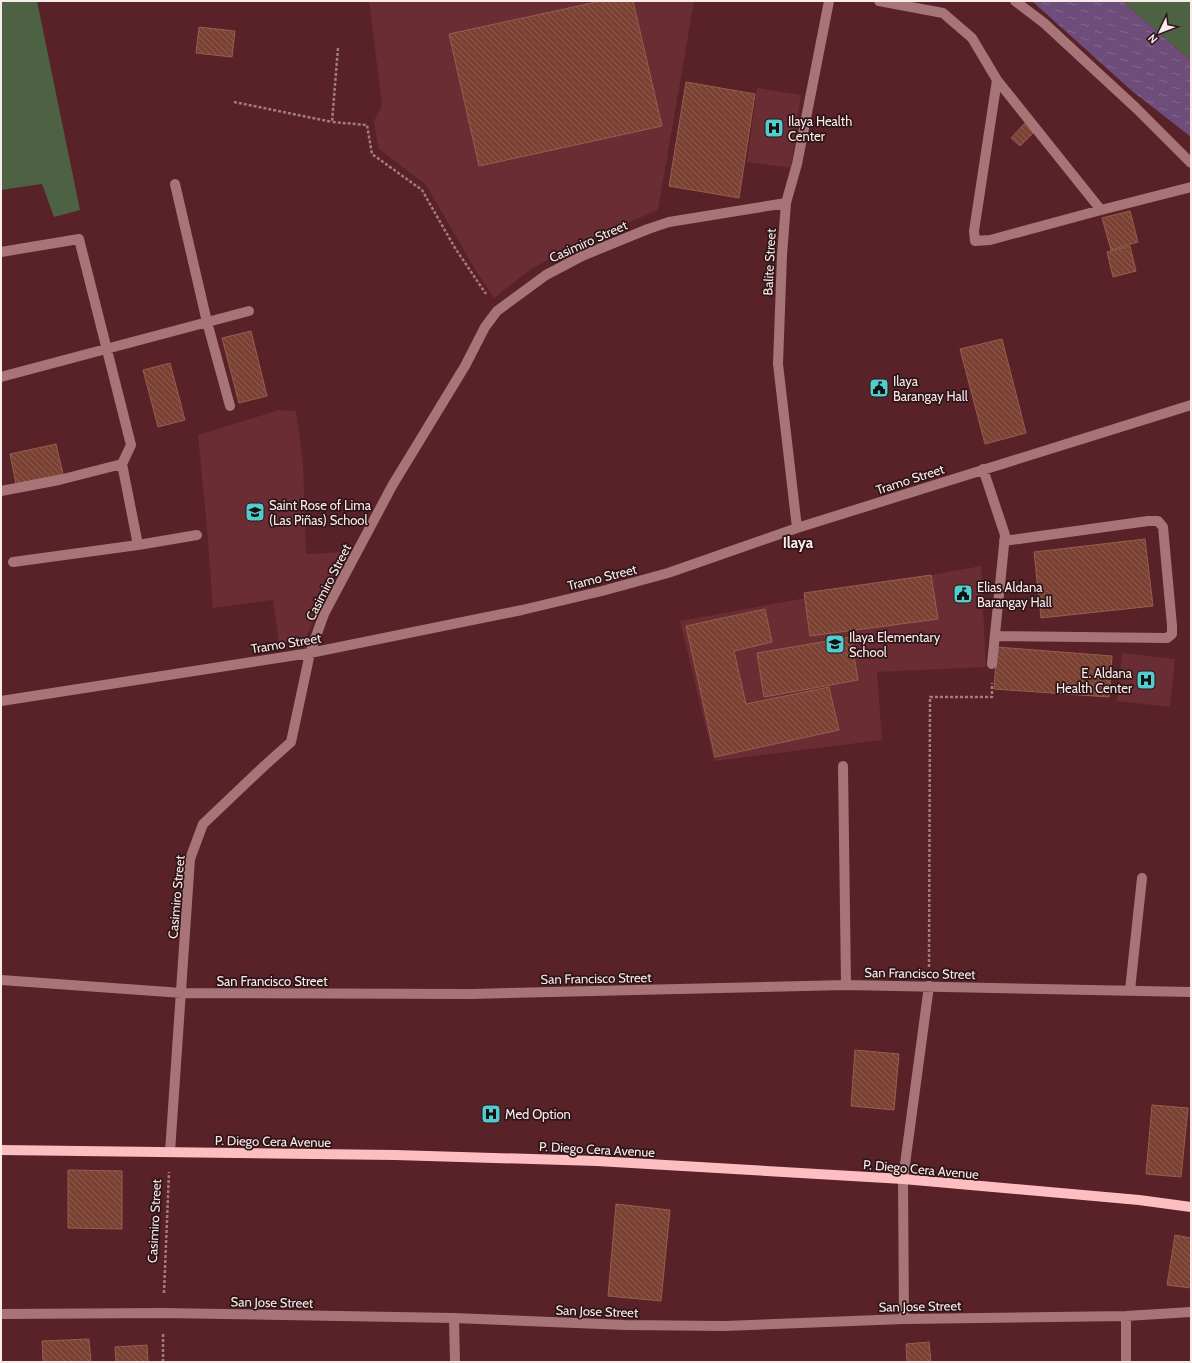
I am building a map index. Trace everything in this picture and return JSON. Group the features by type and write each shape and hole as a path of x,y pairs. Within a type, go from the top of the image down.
{"main road":[{"name":"P. Diego Cera Avenue","path":"1,1150 395,1155 590,1161 903,1180 1139,1200 1191,1207"}],"street":[{"name":"Balite Street","path":"797,528 778,364 782,255 786,203 797,164 829,1"},
{"path":"879,1 943,13 972,38 997,80 1101,210"},
{"path":"1014,1 1044,24 1136,108 1191,163"},
{"path":"997,80 974,232 975,241 990,240 1191,187"},
{"path":"175,184 207,322 230,406"},
{"name":"Casimiro Street","path":"170,1152 190,859 200,831 203,824 291,742 310,653 324,614 392,486 464,366 485,327 497,312 552,272 582,256 669,222 786,203"},
{"path":"1,252 79,239 131,445 122,464 138,545"},
{"path":"1,377 249,311"},
{"name":"Tramo Street","path":"1,701 310,653 522,610 602,591 668,573 797,528 1191,405"},
{"path":"1,491 60,480 122,464"},
{"path":"983,469 1005,535 992,664"},
{"path":"994,636 1167,638 1172,634 1163,527 1158,521 1148,521 1004,541"},
{"path":"13,562 138,545 197,535"},
{"path":"843,766 846,985"},
{"path":"1130,990 1142,878"},
{"name":"San Francisco Street","path":"1,980 182,993 471,994 846,985 1191,992"},
{"path":"904,1318 903,1180 929,986"},
{"name":"San Jose Street","path":"1,1314 163,1313 454,1318 625,1326 724,1326 904,1318 1126,1316 1191,1312"},
{"path":"1126,1316 1126,1362"},
{"path":"454,1318 455,1362"}],"path":[{"path":"332,122 338,48"},
{"path":"234,102 332,122 367,125 372,154 422,190 456,248 497,312"},
{"path":"929,986 930,697 992,697 992,664"},
{"name":"Casimiro Street","path":"163,1362 163,1313 170,1152"}],"shaded area":[{"path":"369,1 694,1 658,210 572,247 531,269 494,298 476,271 426,185 378,148 374,121 382,105"},
{"name":"Ilaya Health Center","path":"757,88 801,95 791,168 747,162"},
{"name":"Saint Rose of Lima (Las Piñas) School","path":"279,410 296,411 303,462 306,554 345,552 306,637 279,644 273,600 213,608 198,435"},
{"name":"Ilaya Elementary School","path":"981,566 986,667 877,672 882,740 714,761 680,621"},
{"name":"E. Aldana Health Center","path":"1122,653 1175,659 1170,707 1117,701"}],"green space":[{"path":"1,1 37,1 80,210 54,217 42,184 1,190"},
{"path":"1122,1 1191,1 1191,61"}],"water":[{"path":"1032,1 1122,1 1191,61 1191,137 1132,91"}],"building":[{"path":"601,1 633,1 662,126 479,166 449,34"},
{"path":"199,27 235,31 232,57 196,53"},
{"path":"686,82 755,94 739,198 669,186"},
{"path":"1025,123 1034,132 1020,146 1011,138"},
{"path":"1130,211 1138,242 1111,250 1102,218"},
{"path":"1130,246 1136,271 1113,277 1107,252"},
{"path":"251,331 267,396 239,403 222,338"},
{"path":"1002,339 1026,433 985,444 960,349"},
{"path":"170,363 185,420 158,427 143,370"},
{"path":"56,444 63,474 16,484 10,454"},
{"path":"1145,539 1153,606 1041,618 1034,552"},
{"path":"931,575 938,619 810,636 804,593"},
{"path":"765,609 772,642 734,651 746,704 829,687 839,730 715,757 686,626"},
{"path":"851,637 858,680 764,697 757,653"},
{"path":"997,647 1112,656 1109,697 994,689"},
{"path":"855,1050 899,1054 894,1110 851,1106"},
{"path":"1152,1105 1188,1108 1181,1177 1146,1174"},
{"path":"68,1170 122,1171 122,1229 68,1228"},
{"path":"616,1204 670,1210 661,1301 608,1296"},
{"path":"1175,1235 1191,1238 1191,1288 1167,1285"},
{"path":"89,1339 91,1362 43,1362 42,1341"},
{"path":"929,1342 931,1362 907,1362 906,1344"},
{"path":"147,1345 148,1362 116,1362 115,1347"}],"place":[{"name":"Ilaya Health Center","path":"774,128"},
{"name":"Ilaya Barangay Hall","path":"879,388"},
{"name":"Saint Rose of Lima (Las Piñas) School","path":"255,512"},
{"name":"Elias Aldana Barangay Hall","path":"963,594"},
{"name":"Ilaya Elementary School","path":"835,644"},
{"name":"E. Aldana Health Center","path":"1146,680"},
{"name":"Med Option","path":"491,1114"}],"district":[{"name":"Ilaya","path":"798,543"}]}
